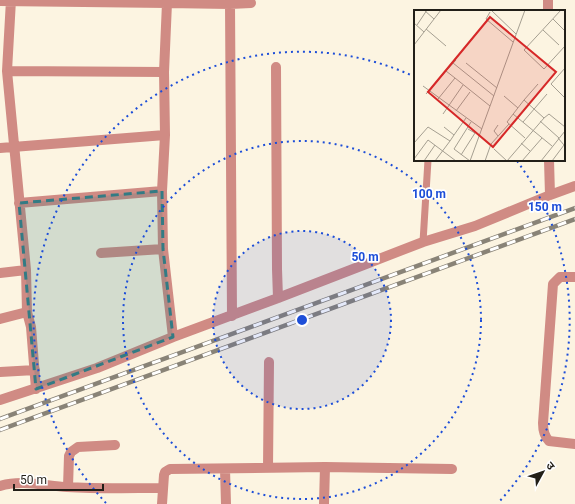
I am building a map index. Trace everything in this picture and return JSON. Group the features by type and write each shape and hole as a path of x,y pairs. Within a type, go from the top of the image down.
{"street":[{"path":"0,1 251,3"},
{"path":"11,1 8,71 26,270 27,312 31,327 36,389"},
{"path":"167,3 164,72 165,135 162,191 163,250 173,337"},
{"path":"230,4 232,316"},
{"path":"276,67 276,269 278,298"},
{"path":"8,71 164,72"},
{"path":"0,148 165,135"},
{"path":"549,161 550,194"},
{"path":"0,400 98,368 173,337 232,316 424,242 476,226 550,194 575,186"},
{"path":"19,203 162,191"},
{"path":"101,253 163,250"},
{"path":"0,273 26,270"},
{"path":"575,277 560,277 553,284 543,423 546,438 549,440 575,444"},
{"path":"0,319 27,312"},
{"path":"268,468 269,362"},
{"path":"0,372 35,370"},
{"path":"68,487 69,456 73,449 78,447 115,445"},
{"path":"324,504 325,467"},
{"path":"162,504 165,472 170,469 325,467 452,469"},
{"path":"225,469 226,504"},
{"path":"0,486 6,484 25,483 68,487 163,488"}],"lane":[{"path":"424,242 428,161"}],"highlighted area":[{"path":"162,191 163,249 173,337 36,389 19,203"}],"railway":[{"path":"0,419 575,208"},
{"path":"0,430 575,219"}]}
